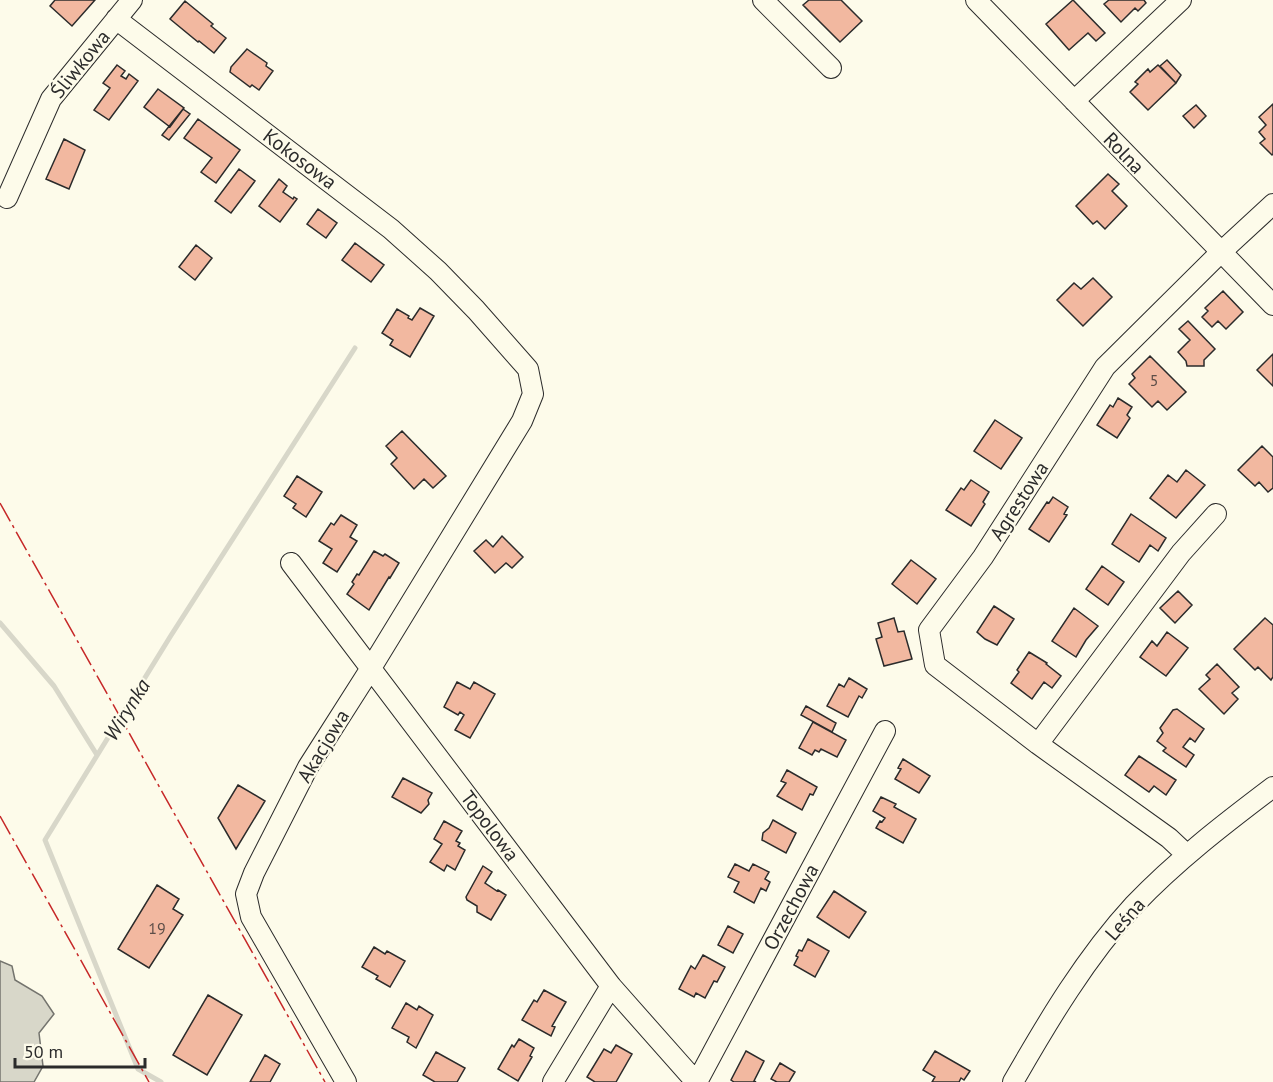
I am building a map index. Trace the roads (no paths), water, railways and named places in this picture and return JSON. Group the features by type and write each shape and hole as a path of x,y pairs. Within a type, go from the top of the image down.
{"street":[{"name":"Śliwkowa","path":"7,198 51,99 132,0"},
{"path":"763,0 831,68"},
{"name":"Rolna","path":"976,0 1273,305"},
{"path":"1074,101 1181,0"},
{"name":"Kokosowa","path":"116,19 391,229 438,271 528,369 533,394 522,421"},
{"name":"Agrestowa","path":"1186,854 1169,838 1038,744 934,665 929,630 983,557 1105,367 1273,204"},
{"name":"Akacjowa","path":"346,1082 251,917 246,894 254,873 308,767 522,421"},
{"path":"1038,744 1181,553 1216,514"},
{"name":"Topolowa","path":"291,563 611,986 697,1082"},
{"name":"Orzechowa","path":"697,1082 885,731"},
{"name":"Leśna","path":"1013,1082 1083,969 1133,906 1186,854 1273,787"},
{"path":"553,1082 611,986"}],"waterway":[{"name":"Wirynka","path":"161,1082 138,1069 45,840 170,637 355,348"},
{"path":"0,623 54,686 97,755"}]}
